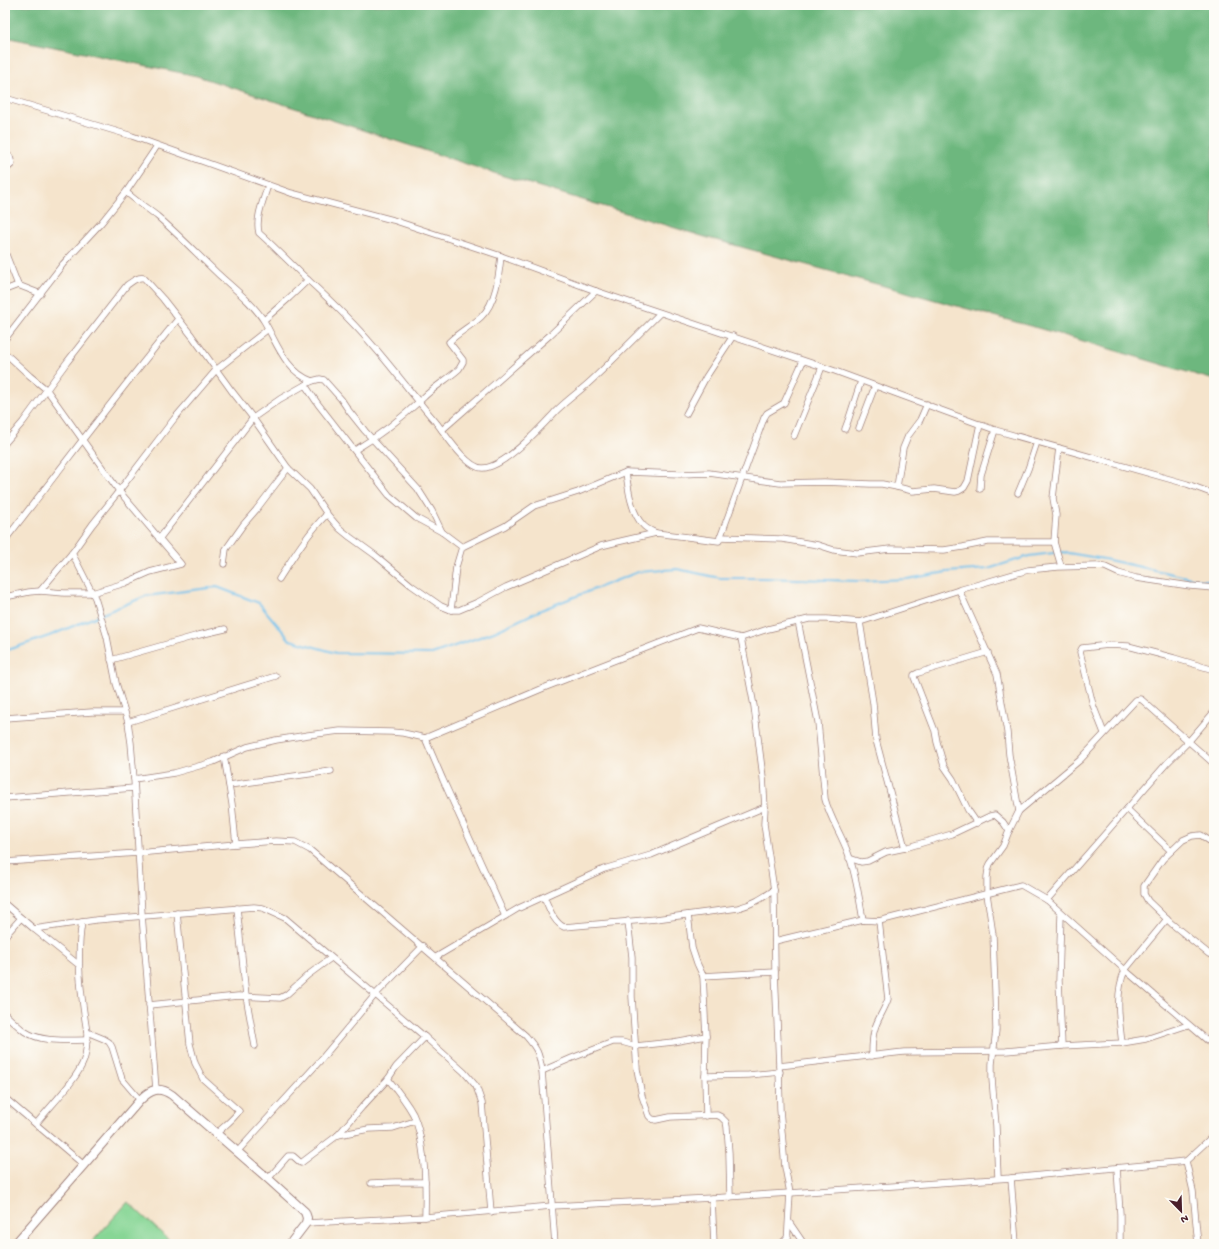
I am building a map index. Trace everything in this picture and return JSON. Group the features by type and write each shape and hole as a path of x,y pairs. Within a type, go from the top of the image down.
{"main road":[{"path":"14,1244 140,1100 156,1089 167,1092 305,1212 306,1223 290,1244"}],"street":[{"path":"5,98 132,136 291,193 393,220 501,256 660,314 733,336 822,366 995,430 1187,484 1214,494"},
{"path":"5,339 63,264 101,223 126,192 157,146"},
{"path":"5,153 10,156 12,164 5,170"},
{"path":"268,185 258,219 259,232 336,306 376,348 451,443 478,468 495,465 523,444 556,412 594,379 660,314"},
{"path":"126,192 157,215 237,291 264,320 282,355 290,366 303,378 312,381"},
{"path":"5,252 18,285"},
{"path":"355,450 397,422 423,397 460,369 464,362 449,342 458,333 482,316 489,308 494,298 500,271 501,256"},
{"path":"5,443 127,285 135,279 140,277 144,278 178,318 253,418 288,468 310,489 327,514 339,528 411,585 441,606 451,610 459,610 472,605 506,587 601,546 656,534 668,534 719,541 764,418 768,413 784,402 803,360"},
{"path":"264,320 308,280"},
{"path":"5,290 18,285 41,294"},
{"path":"442,430 550,336 596,291"},
{"path":"5,540 178,318"},
{"path":"40,592 72,553 174,419 216,370 268,329"},
{"path":"686,414 706,377 733,336"},
{"path":"5,353 47,390 119,491 181,564 150,572 125,583 92,593 29,592 5,598"},
{"path":"794,436 822,366"},
{"path":"160,539 253,418 280,399 317,379 324,380 349,412 418,489 432,511 442,532"},
{"path":"845,429 861,381"},
{"path":"305,385 389,495 416,518 442,532 462,547"},
{"path":"859,428 875,386"},
{"path":"897,487 903,448 908,436 920,420 927,404"},
{"path":"451,610 456,567 462,547 505,526 534,506 578,492 626,472 680,474 709,473 780,483 818,482 882,484 914,491 934,489 955,492 964,488 968,480 980,424"},
{"path":"980,489 981,475 995,430"},
{"path":"1018,493 1037,442"},
{"path":"1059,448 1053,498 1056,515 1054,542 1061,566"},
{"path":"224,564 226,549 288,468"},
{"path":"626,472 631,502 643,525 656,534"},
{"path":"279,579 305,540 327,514"},
{"path":"720,537 782,539 818,545 834,550 857,553 890,549 944,550 988,542 1054,542"},
{"path":"72,553 95,598 107,637 116,683 128,722 134,779 142,915 156,1089"},
{"path":"134,779 174,773 200,766 247,747 276,740 340,731 403,733 425,738 546,687 698,628 741,638 809,619 827,618 860,622 959,590 1028,570 1061,566 1105,567 1118,573 1143,579 1214,588"},
{"path":"959,590 997,674 1008,732 1009,755 1019,811"},
{"path":"798,621 818,722 825,799 828,810 849,858 858,892 863,920"},
{"path":"860,622 873,704 876,740 906,848"},
{"path":"112,660 225,629"},
{"path":"741,638 754,706 763,777 765,806 764,824 774,890 775,972 780,1069 780,1110 785,1167 790,1193 790,1222 787,1244"},
{"path":"1104,733 1092,705 1080,652 1082,648 1109,645 1128,646 1214,670"},
{"path":"978,823 968,810 953,779 944,766 935,731 914,675 988,652"},
{"path":"128,722 276,676"},
{"path":"998,1178 992,1079 993,1051 996,1030 993,935 987,894 987,877 990,864 1003,846 1019,811 1080,760 1136,700 1142,700 1214,764"},
{"path":"5,718 92,712 124,712"},
{"path":"1047,900 1167,763 1189,741 1214,712"},
{"path":"425,738 505,916"},
{"path":"224,756 236,844"},
{"path":"229,785 331,772"},
{"path":"5,798 134,788"},
{"path":"436,957 519,908 604,870 651,855 765,806"},
{"path":"1127,809 1171,851"},
{"path":"849,858 861,862 868,861 886,852 906,848 952,834 995,816 1003,822 1009,831"},
{"path":"1214,844 1201,835 1192,836 1184,840 1163,859 1144,886 1144,894 1148,901 1209,954 1214,955"},
{"path":"5,862 138,853 276,841 295,842 310,850 436,957 469,988 526,1036 536,1047 539,1054 542,1071 555,1244"},
{"path":"775,941 863,920 879,921 1021,885 1047,900 1125,970 1214,1046"},
{"path":"544,897 556,921 564,927 688,915 738,908 759,901 774,890"},
{"path":"5,904 79,966"},
{"path":"34,929 142,915 254,907 264,908 285,918 425,1037 464,1072 476,1086 483,1110 491,1212"},
{"path":"237,908 246,996 255,1046"},
{"path":"177,913 190,1044 194,1063 203,1079 239,1111 231,1121 225,1124 216,1134"},
{"path":"1061,914 1060,981 1062,1046"},
{"path":"688,915 692,948 703,976 706,1036 706,1116"},
{"path":"5,936 21,918"},
{"path":"1122,1043 1119,1016 1119,989 1121,980 1125,970 1167,919"},
{"path":"628,921 632,957 632,997 638,1069 642,1096 649,1116 656,1120 670,1117 717,1115 721,1117 726,1122 730,1153 730,1197"},
{"path":"872,1056 874,1028 888,999 879,921"},
{"path":"36,1124 74,1078 85,1058 87,1032 79,966 82,922"},
{"path":"237,1152 319,1062 375,995 423,946"},
{"path":"149,1005 238,996 271,998 283,997 308,975 331,958"},
{"path":"703,976 775,972"},
{"path":"5,1014 26,1032 41,1038 87,1040"},
{"path":"705,1076 749,1074 872,1056 922,1052 1006,1051 1122,1043 1146,1039 1188,1025"},
{"path":"87,1032 109,1042 122,1079 140,1100"},
{"path":"542,1071 613,1042 622,1042 636,1046 673,1042 706,1036"},
{"path":"268,1179 288,1156 293,1156 301,1163 338,1135 388,1079 396,1067 425,1037"},
{"path":"388,1079 408,1106 416,1121 422,1146 425,1182 425,1217"},
{"path":"5,1098 84,1165"},
{"path":"338,1135 369,1129 394,1128 416,1121"},
{"path":"306,1223 425,1217 552,1206 790,1193 1010,1178 1117,1168 1186,1161 1214,1135"},
{"path":"1186,1161 1193,1191 1198,1244"},
{"path":"1117,1168 1120,1244"},
{"path":"1010,1178 1016,1244"},
{"path":"371,1183 425,1182"},
{"path":"712,1198 714,1244"},
{"path":"790,1222 804,1244"},
{"path":"781,1244 788,1236"}],"green space":[{"path":"5,5 1214,5 1214,380 1063,335 705,237 497,174 197,76 5,37"},
{"path":"128,1202 173,1244 90,1244"}],"waterway":[{"path":"5,651 49,636 146,596 217,587 259,603 290,640 336,653 432,654 494,632 541,610 638,572 677,569 720,578 859,581 907,579 947,572 988,569 1029,556 1062,552 1104,559 1200,580 1214,580"}]}
